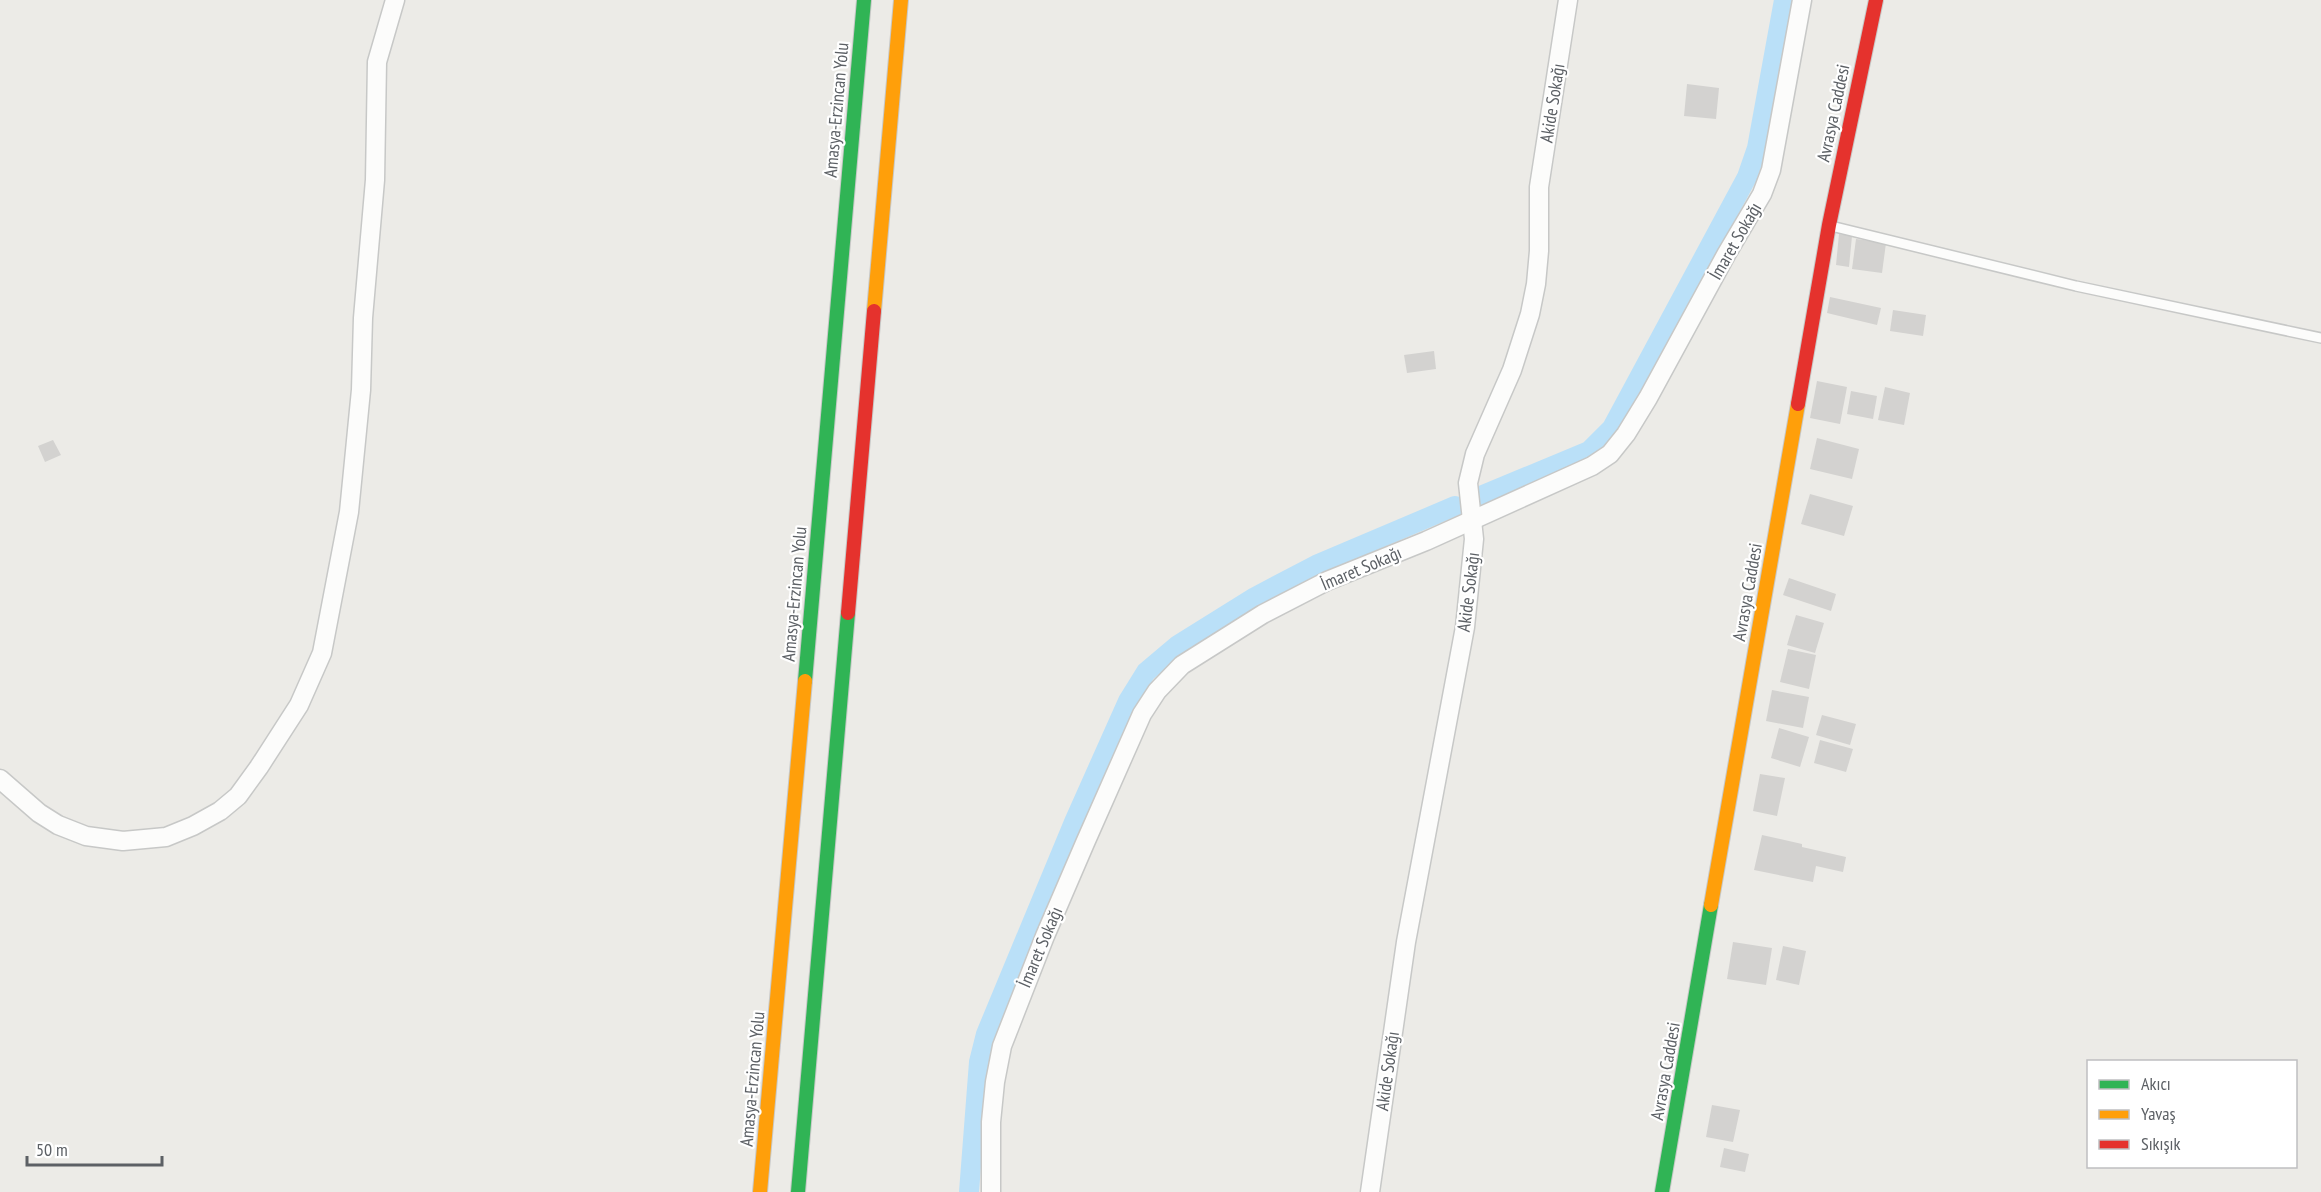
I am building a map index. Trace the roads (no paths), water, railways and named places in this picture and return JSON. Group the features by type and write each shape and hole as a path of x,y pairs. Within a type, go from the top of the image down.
{"main road":[{"name":"Amasya-Erzincan Yolu","path":"760,1192 864,0"},
{"path":"798,1192 901,0"},
{"name":"Avrasya Caddesi","path":"1662,1192 1828,225 1875,0"}],"street":[{"path":"0,779 39,813 58,825 86,836 123,841 166,837 193,826 220,811 238,796 303,697 322,653 349,512 361,390 363,318 375,180 377,62 395,0"},
{"name":"Akide Sokağı","path":"1370,1192 1406,942 1465,627 1474,539 1468,483 1475,454 1512,370 1530,314 1539,252 1539,187 1568,0"},
{"name":"İmaret Sokağı","path":"991,1192 991,1122 1002,1046 1084,843 1142,714 1157,691 1182,664 1263,614 1327,581 1473,520 1592,466 1610,454 1632,425 1762,194 1772,170 1802,0"}],"lane":[{"path":"1828,225 2076,286 2321,338"}],"waterway":[{"path":"1483,495 1589,451 1612,428 1747,177 1757,148 1784,0"},
{"path":"969,1192 979,1062 986,1034 1074,822 1128,701 1146,672 1178,645 1255,597 1316,565 1455,506"}]}
